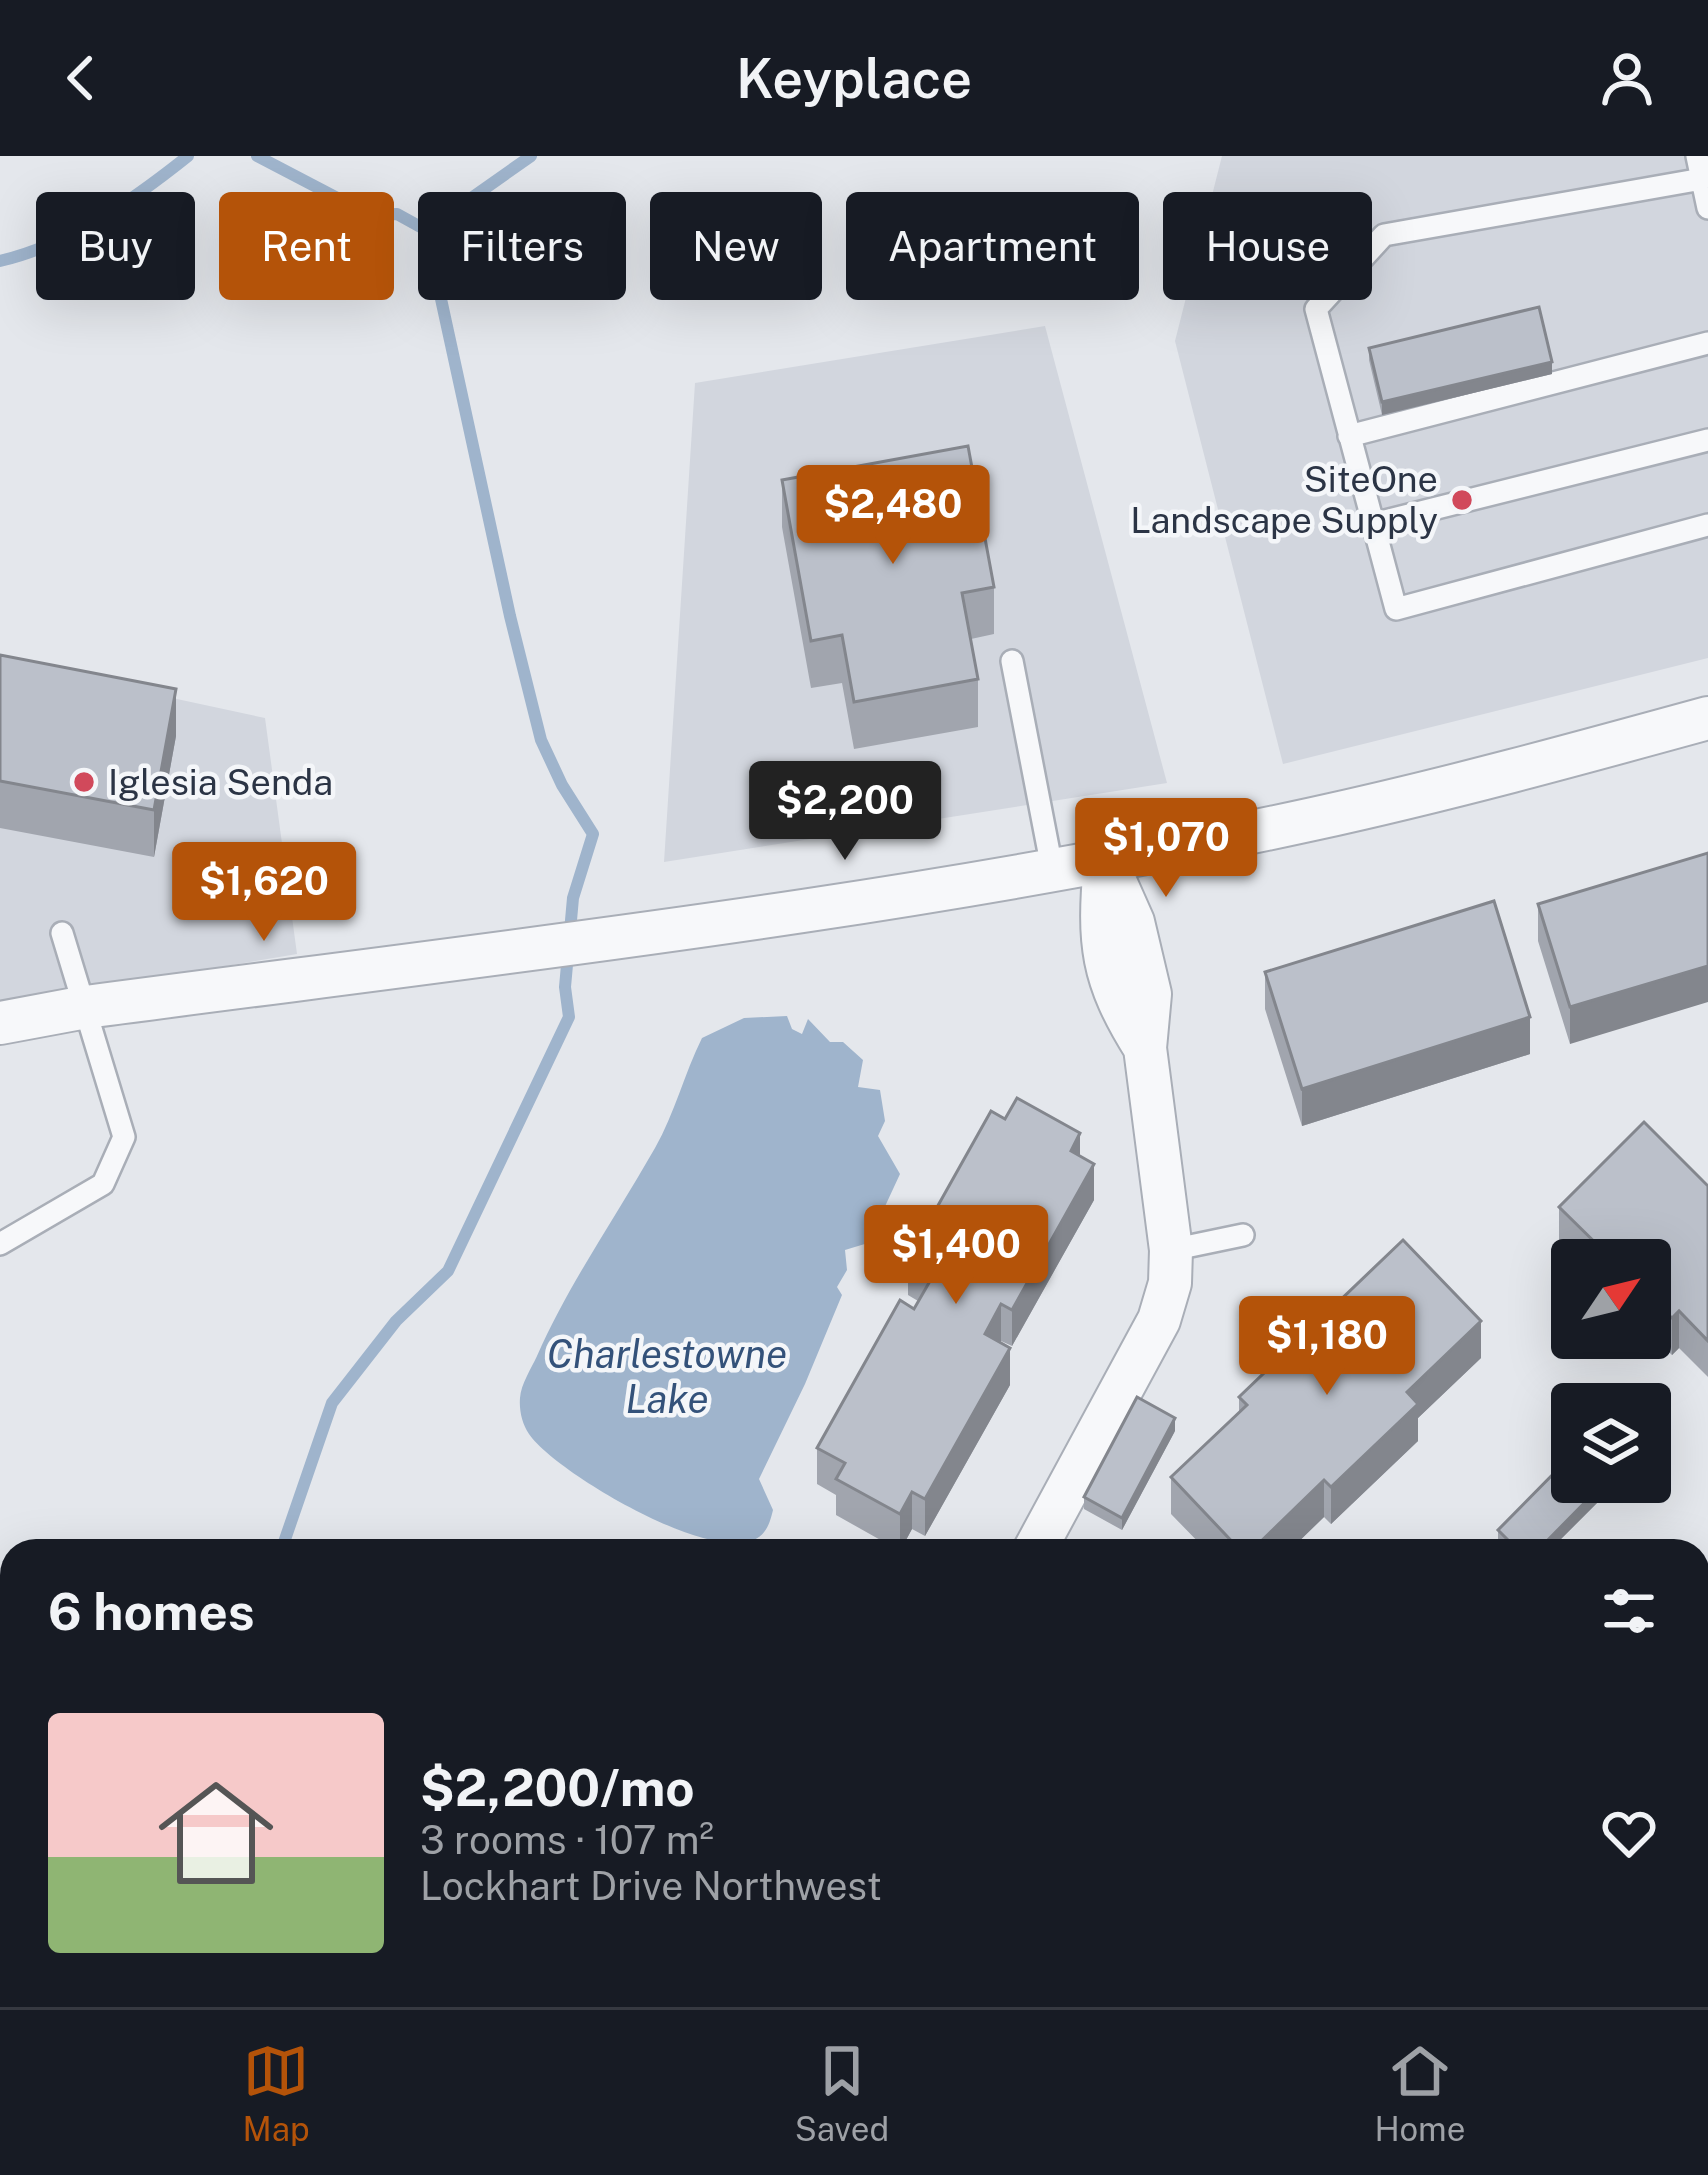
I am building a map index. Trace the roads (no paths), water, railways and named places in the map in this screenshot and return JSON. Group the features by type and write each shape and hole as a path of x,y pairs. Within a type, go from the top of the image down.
{"street":[{"path":"0,1023 86,1007 735,921 1105,860 1356,809 1708,718"},
{"path":"1040,1539 1159,1320 1170,1283 1171,1250 1145,1048 1116,1002 1099,924 1105,860"}],"lane":[{"path":"1696,156 1708,208"},
{"path":"1702,179 1384,236 1316,309 1396,609 1708,525"},
{"path":"1349,436 1708,344"},
{"path":"1372,524 1708,440"},
{"path":"1012,661 1052,868"},
{"path":"0,1244 103,1184 124,1138 62,933"},
{"path":"1171,1250 1243,1235"}],"water":[{"name":"Charlestowne Lake","path":"787,1016 792,1029 802,1034 808,1019 830,1042 843,1042 863,1060 858,1087 880,1090 885,1121 878,1136 900,1174 868,1243 845,1250 847,1270 837,1287 842,1295 759,1479 773,1510 767,1527 755,1539 709,1539 634,1510 569,1470 529,1434 520,1398 563,1302 662,1135 702,1038 744,1018"}],"waterway":[{"path":"0,261 51,244 99,219 188,156"},
{"path":"257,156 370,215 397,214 426,230 541,740 593,834 573,898 565,987 569,1017 448,1271 396,1321 332,1403 285,1539"},
{"path":"480,192 531,156"}],"place":[{"name":"SiteOne Landscape Supply","path":"1462,500"},
{"name":"Iglesia Senda","path":"84,782"}]}
